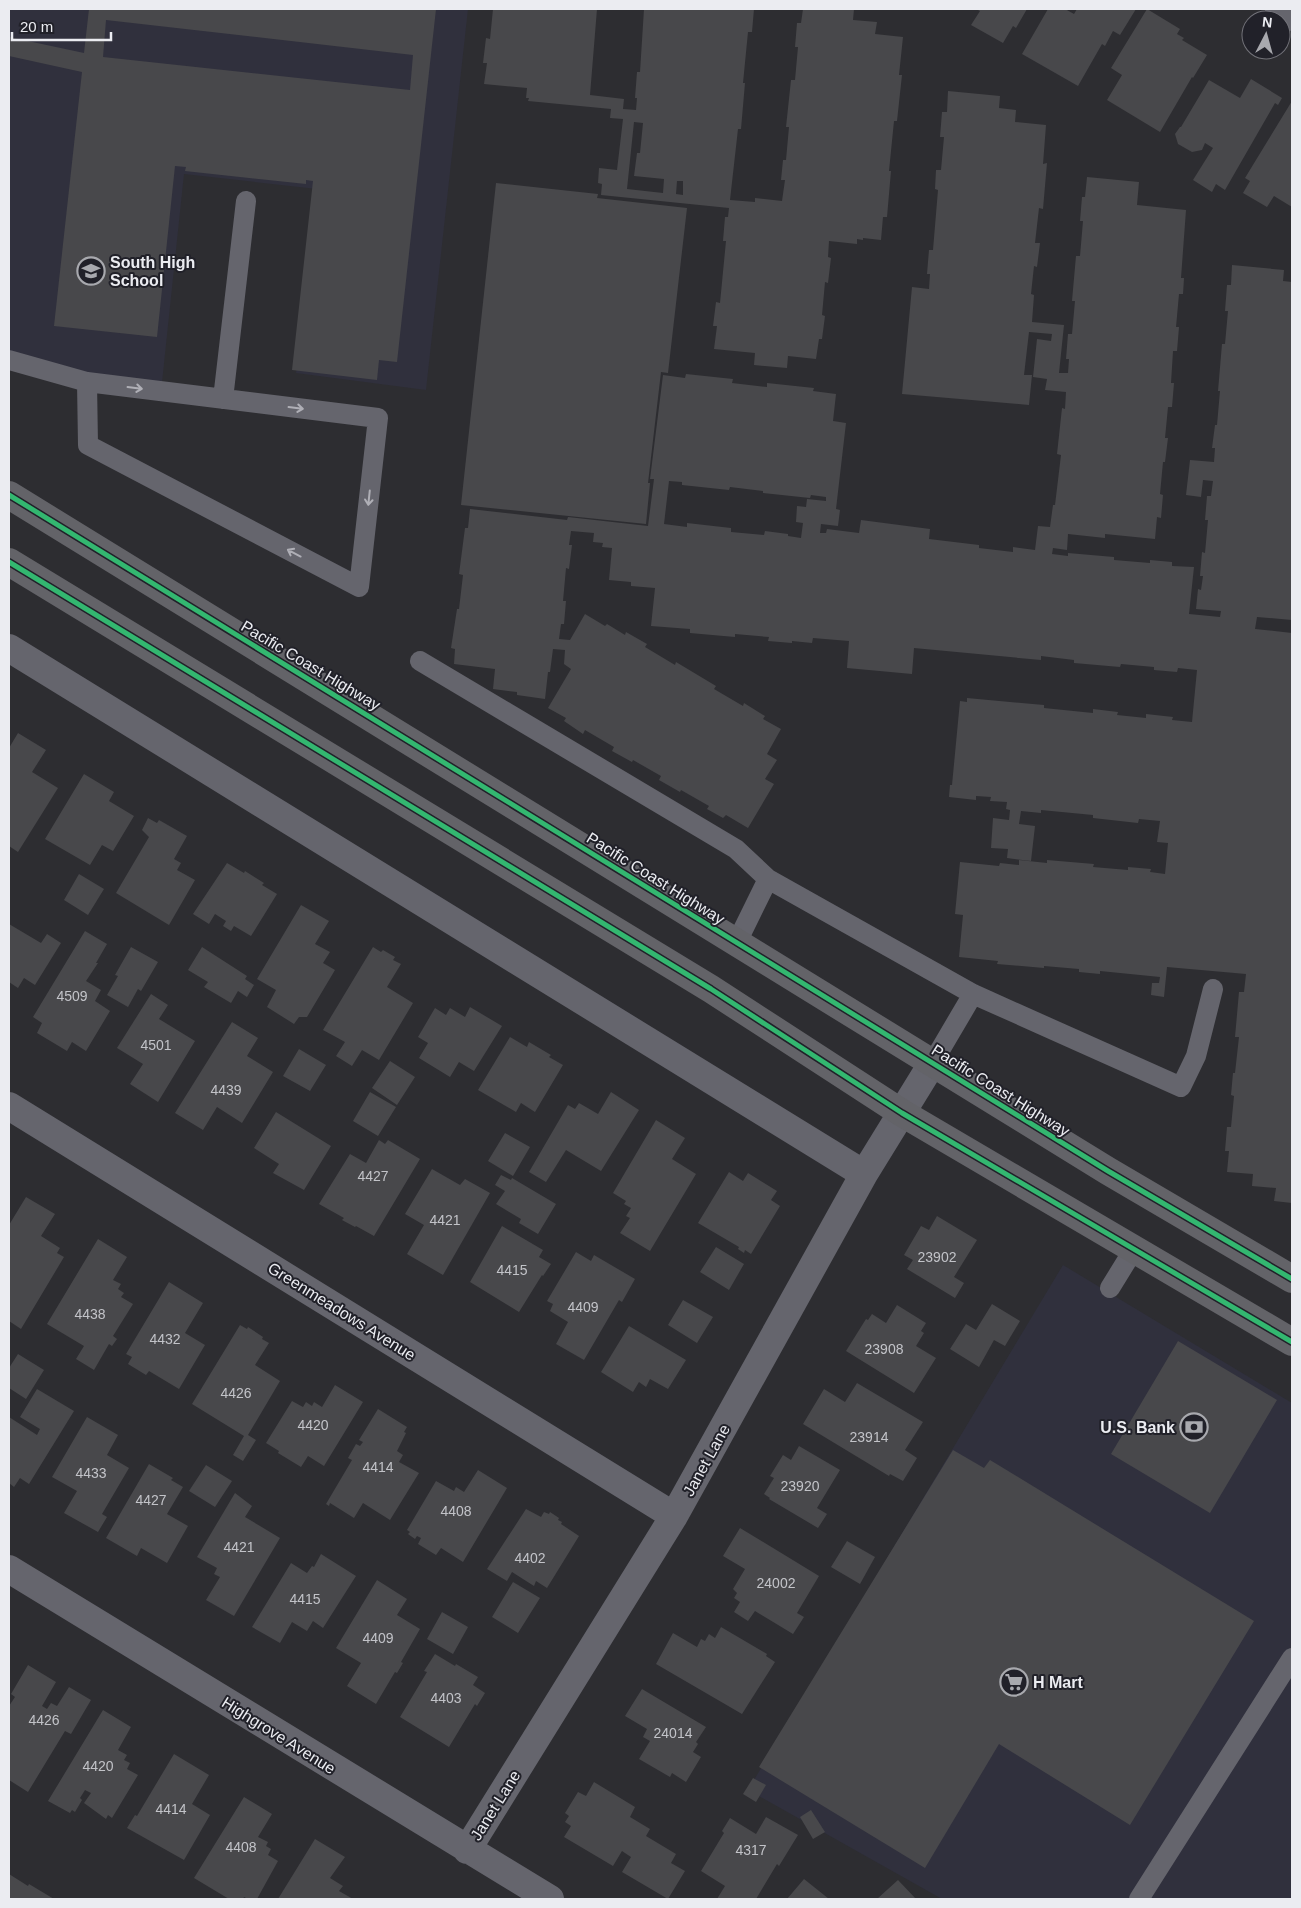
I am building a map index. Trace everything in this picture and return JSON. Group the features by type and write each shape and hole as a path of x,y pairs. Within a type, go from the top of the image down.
{"highway":[{"name":"Pacific Coast Highway","path":"9,495 1108,1171 1292,1278"},
{"path":"9,562 712,989 902,1112 1292,1342"}],"street":[{"path":"1279,9 1292,16"},
{"path":"9,648 864,1174"},
{"name":"Janet Lane","path":"468,1850 674,1516 864,1174 933,1062"},
{"name":"Greenmeadows Avenue","path":"9,1106 674,1516"},
{"name":"Highgrove Avenue","path":"9,1569 550,1899"}],"lane":[{"path":"223,399 246,201"},
{"path":"9,360 87,382 378,418 359,587 88,445 87,382"},
{"path":"420,661 736,850 768,879 973,994 1181,1087 1196,1056 1213,989"},
{"path":"737,942 768,879"},
{"path":"933,1062 973,994"},
{"path":"1110,1288 1134,1249"},
{"path":"1139,1899 1292,1658"}],"shaded area":[{"name":"South High School","path":"9,9 468,9 426,390 296,373 317,189 184,174 161,392 9,353"},
{"path":"1063,1265 1292,1403 1292,1899 942,1899 748,1790"}],"building":[{"name":"South High School","path":"89,9 436,9 397,362 379,360 377,380 292,370 313,181 306,180 306,184 185,171 186,167 175,166 157,337 54,326 82,72 9,56 9,37 84,53","holes":["106,20 413,55 410,90 103,57"]},
{"path":"493,9 597,9 590,95 624,99 623,109 636,110 637,72 640,72 644,9 754,9 752,32 748,32 741,129 738,129 730,200 755,202 755,198 782,201 785,180 781,180 783,160 786,160 789,127 786,127 791,80 795,80 798,47 795,47 797,23 801,23 803,9 854,9 853,20 877,22 875,34 903,37 899,75 902,75 897,121 894,121 887,217 883,217 881,240 857,239 857,244 829,241 828,257 831,258 828,283 825,282 822,315 825,316 822,339 819,339 816,359 788,356 787,368 754,365 755,353 714,349 717,326 713,326 716,302 720,303 726,241 723,241 725,217 728,217 729,208 601,195 602,184 598,183 599,168 617,170 623,119 610,118 611,109 528,101 529,98 526,98 527,88 484,84 487,63 483,63 486,38 490,39","holes":["634,122 643,123 640,153 637,153 634,176 664,179 663,193 627,189","677,181 683,181 683,195 676,194"]},
{"path":"976,9 1027,9 1016,28 1013,26 1003,43 971,25 980,11"},
{"path":"1048,9 1065,9 1074,14 1077,9 1136,9 1120,35 1113,31 1105,46 1102,44 1078,86 1022,54"},
{"path":"1147,9 1180,29 1177,34 1184,38 1182,40 1207,55 1160,132 1107,100 1122,75 1111,68"},
{"path":"1251,79 1282,98 1278,105 1275,103 1225,190 1216,184 1212,192 1193,180 1213,148 1205,143 1202,150 1192,152 1178,144 1175,134 1209,80 1240,98"},
{"path":"948,91 1000,96 999,108 1016,110 1015,122 1046,125 1043,164 1047,163 1043,209 1039,208 1035,243 1040,243 1037,267 1034,266 1031,294 1034,295 1032,322 1064,325 1059,373 1068,373 1069,359 1066,359 1068,334 1072,334 1075,301 1072,301 1076,256 1080,256 1083,221 1080,221 1082,197 1085,197 1087,177 1139,182 1137,205 1186,210 1181,278 1184,278 1183,294 1179,294 1176,327 1179,327 1177,351 1173,351 1171,383 1174,383 1172,407 1168,407 1165,438 1168,438 1165,462 1163,462 1160,494 1163,495 1161,518 1157,517 1155,539 1105,534 1105,538 1068,534 1067,550 1053,548 1052,554 1068,556 1068,553 1114,557 1114,560 1150,563 1150,560 1172,562 1172,566 1194,567 1189,614 1220,617 1221,611 1196,609 1198,589 1201,590 1203,576 1200,576 1202,552 1205,553 1208,520 1205,520 1207,496 1211,496 1213,481 1203,480 1201,497 1186,495 1190,460 1214,462 1215,448 1212,448 1215,425 1217,425 1222,344 1225,344 1228,311 1225,311 1227,285 1231,285 1232,265 1284,270 1283,281 1292,282 1292,620 1257,617 1255,629 1292,633 1292,1203 1274,1201 1276,1188 1252,1186 1253,1174 1227,1172 1229,1151 1225,1151 1227,1127 1231,1127 1234,1096 1231,1095 1239,1037 1235,1037 1239,992 1244,992 1246,974 1167,967 1164,997 1151,995 1152,983 1159,983 1160,977 1100,971 1100,974 1079,972 1079,969 997,964 998,961 959,957 963,915 955,914 960,862 999,866 1000,863 1019,865 1019,860 1047,863 1047,860 1094,864 1093,867 1128,870 1128,867 1151,869 1150,872 1165,874 1168,843 1157,842 1160,821 1139,819 1138,823 1093,818 1093,815 1041,810 1041,813 1021,811 1019,824 1035,826 1031,861 1007,858 1008,849 991,848 993,818 1009,820 1010,810 1006,809 1007,802 990,801 991,797 976,796 976,800 949,797 950,785 952,785 960,701 967,702 967,698 1044,705 1044,708 1093,713 1093,709 1118,712 1117,715 1146,718 1146,714 1173,717 1172,720 1192,722 1197,670 1178,668 1177,672 1154,670 1154,667 1121,664 1120,667 1074,663 1074,660 1041,656 1041,660 914,648 912,674 847,668 849,641 813,638 812,643 792,641 792,643 768,641 769,637 735,634 735,637 690,633 690,629 651,626 655,588 631,586 631,582 609,580 612,548 602,547 603,543 593,542 594,533 571,531 569,545 572,545 569,569 566,568 563,601 566,601 564,624 561,624 559,639 570,640 585,614 605,626 607,624 625,635 626,632 647,644 645,647 675,665 676,662 716,686 714,689 743,706 744,703 765,716 763,719 781,729 767,754 777,760 765,779 774,784 748,828 726,815 723,818 707,809 709,806 659,780 661,776 633,760 632,762 612,751 614,747 585,730 583,734 564,721 566,718 548,708 571,669 564,664 565,650 553,649 545,699 517,695 517,692 493,689 495,669 454,664 455,649 451,648 457,609 459,609 463,575 459,574 465,528 468,528 470,509 567,520 568,517 648,526 654,479 650,479 663,375 685,378 686,374 733,379 732,383 767,387 767,383 814,388 813,391 836,394 833,421 846,423 836,509 840,510 838,526 821,524 820,533 826,533 827,529 859,533 861,520 930,529 929,539 979,545 979,548 1013,552 1013,547 1035,550 1038,526 1050,527 1053,505 1055,505 1061,455 1057,454 1062,408 1065,409 1066,392 1045,390 1047,379 1033,377 1037,339 1051,341 1052,334 1029,332 1024,375 1032,375 1029,405 902,394 912,287 929,289 930,274 927,274 929,250 933,250 938,190 935,189 936,170 941,170 944,137 940,137 942,112 947,112","holes":["669,481 682,482 682,485 729,490 730,487 810,498 811,495 826,497 826,501 807,499 806,507 797,506 796,522 803,523 801,538 765,531 764,535 731,532 731,528 687,523 687,527 664,524"]},
{"path":"1292,101 1292,207 1274,196 1267,207 1243,193 1250,181 1245,178"},
{"path":"496,183 598,194 597,198 687,208 668,373 661,372 648,483 650,483 646,524 461,505"},
{"path":"18,733 46,750 32,772 58,788 18,852 9,846 9,748"},
{"path":"84,774 114,792 109,801 134,816 113,851 102,845 90,865 45,839"},
{"path":"148,818 157,823 159,820 187,836 174,859 181,863 177,870 195,880 169,925 116,893 149,837 142,830"},
{"path":"227,863 244,873 245,871 277,894 251,936 234,926 231,931 223,926 226,921 215,914 209,924 193,914"},
{"path":"79,874 104,889 88,915 64,900"},
{"path":"301,905 329,921 315,944 330,952 323,963 335,970 307,1017 299,1017 294,1024 267,1007 276,990 257,979"},
{"path":"9,924 41,943 47,934 61,943 35,985 24,978 18,988 9,982"},
{"path":"85,931 107,944 96,963 98,963 86,981 101,990 95,1001 110,1011 86,1051 72,1042 67,1051 37,1033 42,1023 33,1017"},
{"path":"131,947 158,962 141,991 138,989 128,1007 107,995 118,976 115,975"},
{"path":"202,947 247,976 245,979 254,985 247,997 238,991 231,1003 204,987 208,982 188,970"},
{"path":"373,947 395,957 393,960 401,964 387,987 413,1003 379,1060 362,1050 352,1066 336,1056 345,1042 323,1030"},
{"path":"151,994 168,1005 159,1019 195,1041 158,1102 130,1084 143,1064 117,1048"},
{"path":"470,1007 502,1026 474,1071 459,1062 450,1077 419,1058 428,1043 418,1037 435,1008 446,1015 450,1008 465,1017"},
{"path":"232,1022 258,1038 247,1056 273,1072 242,1123 217,1107 203,1130 175,1113"},
{"path":"510,1037 527,1047 529,1042 551,1055 549,1057 563,1065 535,1112 521,1103 516,1112 478,1090"},
{"path":"299,1049 326,1065 310,1091 283,1076"},
{"path":"390,1061 415,1077 397,1105 372,1088"},
{"path":"370,1092 396,1107 378,1136 353,1121"},
{"path":"611,1092 639,1110 601,1171 566,1150 546,1182 529,1172 568,1105 575,1109 579,1103 598,1114"},
{"path":"276,1112 331,1146 304,1190 273,1173 279,1164 254,1148"},
{"path":"656,1120 685,1138 672,1159 696,1174 650,1251 620,1233 630,1218 626,1216 631,1208 624,1204 626,1201 613,1193"},
{"path":"505,1133 530,1147 513,1176 488,1161"},
{"path":"379,1140 385,1144 388,1140 420,1159 374,1236 342,1220 344,1218 319,1204 350,1154 366,1163"},
{"path":"432,1169 460,1185 465,1179 490,1193 443,1275 407,1254 424,1225 405,1214"},
{"path":"729,1172 743,1181 748,1173 777,1191 771,1200 780,1206 751,1254 745,1250 744,1253 738,1249 739,1247 698,1223"},
{"path":"501,1175 511,1180 512,1178 556,1204 538,1234 519,1223 521,1219 496,1204 505,1191 495,1185"},
{"path":"26,1197 55,1214 41,1236 60,1248 57,1253 64,1257 21,1329 9,1321 9,1225"},
{"path":"937,1216 977,1240 954,1277 964,1283 955,1298 907,1269 913,1260 904,1255 921,1226 929,1230"},
{"path":"502,1226 543,1250 539,1257 551,1264 519,1312 470,1282"},
{"path":"98,1239 127,1257 113,1280 121,1284 118,1289 124,1293 121,1297 133,1304 113,1336 117,1339 112,1346 109,1344 94,1370 76,1359 84,1346 47,1324"},
{"path":"716,1247 744,1264 729,1290 700,1272"},
{"path":"576,1252 591,1261 594,1255 635,1279 622,1302 619,1300 584,1360 556,1344 568,1322 550,1311 553,1304 547,1301"},
{"path":"169,1282 203,1303 185,1333 205,1345 179,1389 149,1371 146,1375 128,1364 132,1357 126,1354"},
{"path":"683,1300 713,1317 697,1343 668,1325"},
{"path":"992,1304 1020,1321 1005,1346 994,1340 979,1367 950,1349 966,1324 976,1330"},
{"path":"897,1305 926,1323 921,1331 924,1333 916,1346 936,1358 914,1393 846,1351 866,1319 868,1320 872,1314 886,1323"},
{"path":"240,1325 247,1329 248,1327 269,1343 255,1365 280,1381 248,1435 256,1440 243,1461 233,1455 244,1436 192,1404"},
{"path":"629,1326 686,1360 668,1389 650,1379 646,1387 639,1382 633,1392 601,1372"},
{"name":"U.S. Bank","path":"1178,1341 1277,1400 1210,1513 1111,1454"},
{"path":"18,1354 44,1370 26,1399 9,1388 9,1368"},
{"path":"857,1383 923,1422 905,1450 917,1458 903,1481 890,1474 889,1476 803,1424 824,1389 845,1402"},
{"path":"335,1385 363,1402 324,1466 308,1456 301,1467 266,1443 292,1401 303,1407 306,1402 312,1406 314,1402 322,1407"},
{"path":"37,1389 74,1411 29,1484 20,1478 14,1487 9,1483 9,1417 37,1435 40,1429 20,1417"},
{"path":"378,1409 407,1427 397,1451 403,1455 399,1462 419,1473 390,1520 363,1503 354,1518 330,1503 329,1506 326,1504 352,1460 348,1458 356,1444 360,1446 363,1442 359,1440"},
{"path":"87,1417 118,1435 107,1455 129,1468 102,1514 107,1517 98,1532 64,1513 77,1491 52,1477"},
{"path":"799,1446 840,1470 817,1508 827,1514 818,1528 769,1499 764,1494 774,1478 770,1476 783,1455 791,1460"},
{"name":"H Mart","path":"953,1450 984,1468 990,1460 1254,1621 1130,1825 999,1744 925,1868 759,1767"},
{"path":"149,1464 173,1478 171,1480 183,1487 167,1514 188,1526 167,1563 141,1548 137,1556 106,1538"},
{"path":"206,1465 232,1481 215,1507 189,1491"},
{"path":"478,1470 507,1488 463,1562 441,1548 436,1555 418,1544 421,1538 417,1536 415,1539 408,1534 410,1532 407,1530 436,1481 454,1491 456,1487 464,1492"},
{"path":"235,1493 252,1506 245,1517 280,1538 234,1616 206,1600 220,1577 214,1574 217,1568 197,1557"},
{"path":"526,1509 541,1517 544,1512 549,1514 550,1512 559,1518 558,1520 562,1522 561,1524 579,1536 547,1588 536,1581 534,1586 512,1572 507,1581 487,1569"},
{"path":"740,1528 819,1576 797,1613 804,1617 793,1634 755,1611 748,1621 734,1612 740,1602 734,1598 737,1593 733,1589 745,1569 723,1556"},
{"path":"847,1541 875,1557 860,1584 831,1567"},
{"path":"321,1554 356,1576 323,1628 313,1621 307,1631 292,1622 280,1643 252,1627 291,1563 307,1573 312,1566 314,1567"},
{"path":"377,1580 407,1599 397,1615 420,1629 401,1662 403,1663 397,1673 395,1672 376,1704 347,1686 361,1663 336,1648"},
{"path":"513,1582 540,1598 518,1633 492,1617"},
{"path":"442,1612 468,1627 453,1654 427,1639"},
{"path":"721,1627 767,1654 766,1656 775,1662 742,1714 656,1664 673,1633 697,1647 701,1639 705,1641 709,1634 715,1638"},
{"path":"435,1654 478,1677 473,1685 485,1693 477,1706 475,1704 449,1747 400,1717 427,1672 424,1671"},
{"path":"28,1665 56,1682 42,1706 47,1709 51,1703 57,1706 69,1687 91,1700 71,1734 65,1731 28,1792 9,1780 9,1706 15,1697 11,1694"},
{"path":"642,1689 706,1727 696,1742 698,1744 693,1752 701,1757 686,1782 672,1773 670,1777 639,1759 650,1741 643,1737 647,1729 625,1716"},
{"path":"103,1710 131,1727 118,1750 127,1755 124,1760 130,1763 127,1769 138,1775 112,1818 108,1815 106,1819 84,1803 91,1793 85,1790 75,1812 72,1810 70,1813 48,1801"},
{"path":"174,1754 209,1775 192,1804 210,1815 184,1860 127,1828 135,1815 137,1816"},
{"path":"753,1778 766,1785 756,1802 743,1794"},
{"path":"594,1782 635,1807 630,1817 650,1829 646,1836 676,1854 671,1863 685,1871 668,1899 622,1872 631,1857 622,1851 613,1866 564,1837 571,1826 565,1822 569,1816 565,1813 578,1792 586,1796"},
{"path":"244,1797 272,1814 258,1837 268,1842 266,1846 271,1849 268,1855 278,1861 257,1899 244,1897 243,1899 229,1899 194,1878"},
{"path":"811,1810 825,1832 813,1839 800,1817"},
{"path":"766,1817 798,1835 779,1866 777,1864 756,1899 717,1899 725,1886 701,1871 724,1833 722,1831 730,1818 756,1834"},
{"path":"315,1839 345,1857 330,1878 343,1886 339,1891 353,1899 278,1899"},
{"path":"9,1874 28,1886 29,1884 54,1899 9,1899"},
{"path":"804,1879 829,1899 787,1899"},
{"path":"898,1880 916,1899 877,1899"}],"cycle path":[{"path":"9,495 1108,1171 1292,1279"},
{"path":"9,562 711,989 902,1113 1292,1342"}],"place":[{"name":"South High School","path":"91,271"},
{"name":"U.S. Bank","path":"1194,1427"},
{"name":"H Mart","path":"1014,1682"}]}
